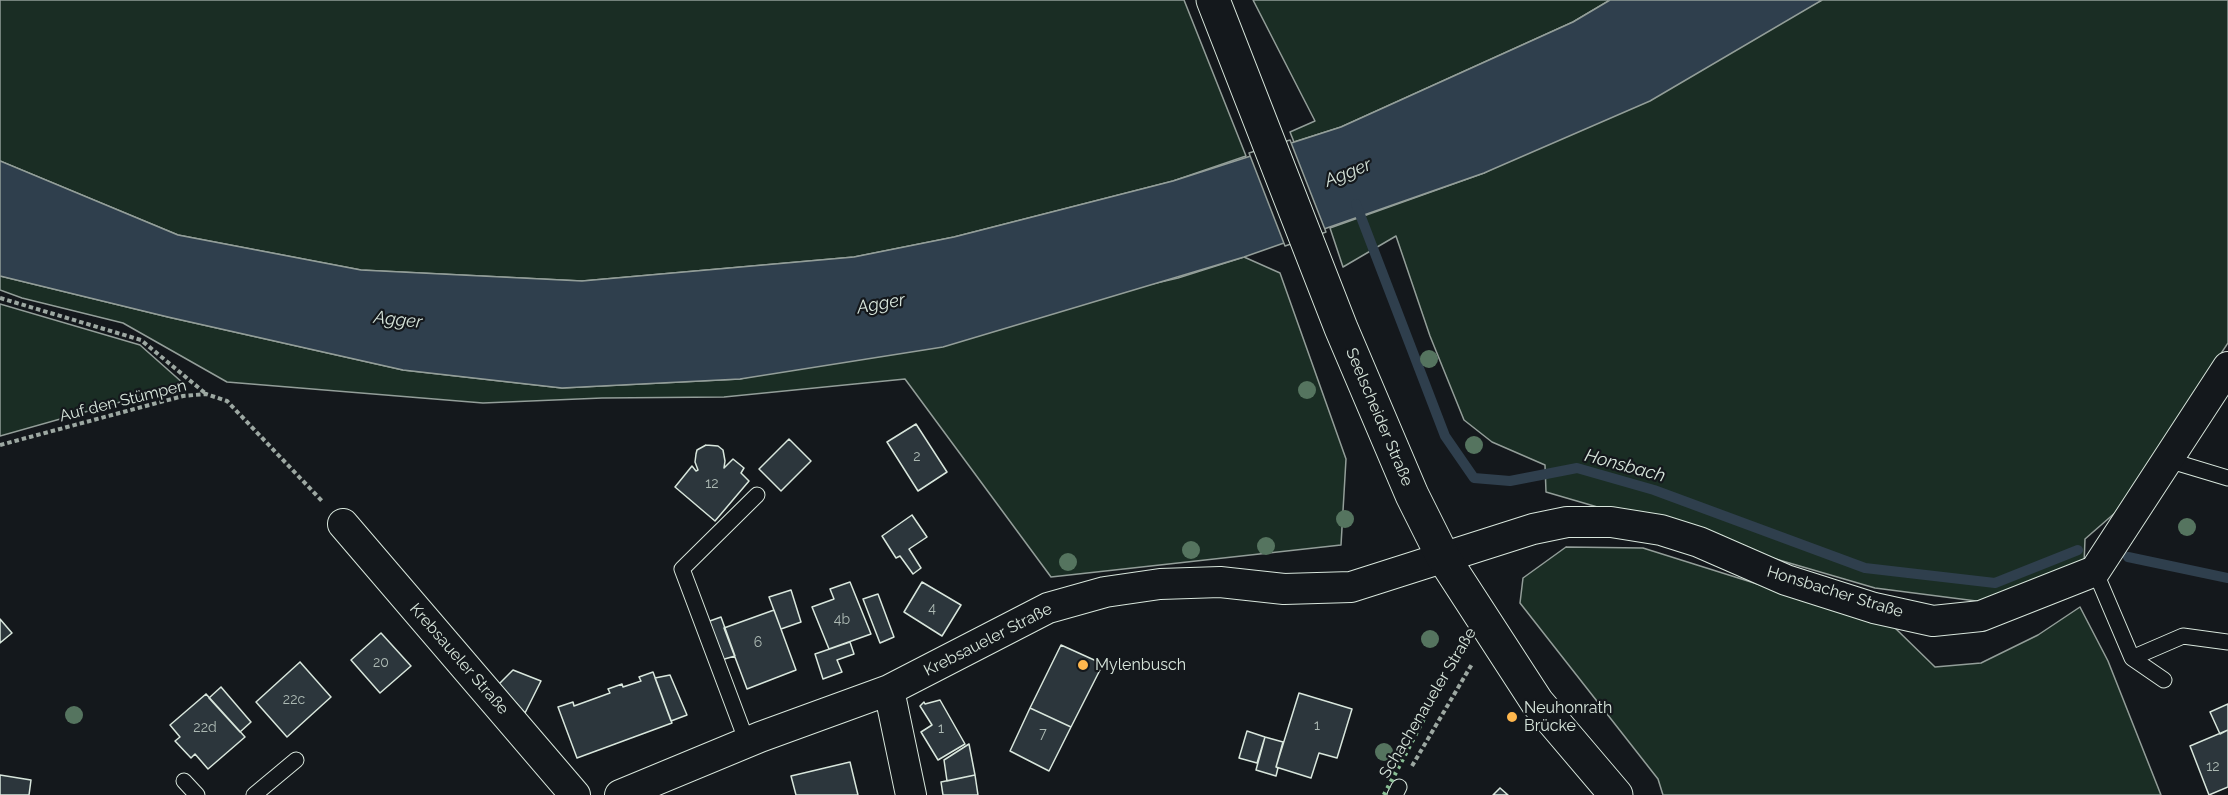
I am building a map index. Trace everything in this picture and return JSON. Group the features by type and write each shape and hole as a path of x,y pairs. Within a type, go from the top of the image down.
{"street":[{"name":"Seelscheider Straße","path":"1214,0 1341,328 1413,495 1443,557 1537,702 1616,795"},
{"path":"2095,571 2228,367"},
{"name":"Honsbacher Straße","path":"1443,557 1533,529 1567,522 1611,522 1661,530 1699,542 1786,580 1874,608 1933,621 1981,616 2095,571"},
{"name":"Krebsaueler Straße","path":"343,524 575,795"},
{"name":"Krebsaueler Straße","path":"620,795 747,742 889,690 1048,608 1105,592 1160,584 1220,582 1284,589 1351,587 1443,557"},
{"path":"889,690 911,795"}],"lane":[{"path":"2168,460 2228,478"},
{"path":"747,742 682,569 757,495"},
{"path":"2095,571 2132,658 2164,680"},
{"path":"2132,658 2183,636 2228,642"},
{"path":"254,795 296,760"},
{"path":"184,781 197,795"}],"path":[{"path":"0,298 141,340 206,394"},
{"name":"Auf den Stümpen","path":"0,445 183,396 206,394 227,400 343,524"},
{"name":"Schachenaueler Straße","path":"1397,791 1492,630"}],"green space":[{"path":"0,0 1184,0 1246,156 1173,181 954,237 854,257 582,281 361,270 178,235 0,161"},
{"path":"1253,0 1610,0 1573,22 1341,127 1294,142 1290,132 1315,121"},
{"path":"1822,0 2228,0 2228,343 2116,512 2085,539 2084,565 1984,602 1875,588 1546,492 1545,465 1492,442 1464,420 1430,336 1396,236 1343,267 1330,228 1484,173"},
{"path":"1244,257 1280,273 1346,459 1341,545 1051,577 905,379 724,397 602,398 483,403 227,382 123,323 22,298 0,290 0,276 403,370 562,388 740,379 1178,278"},
{"path":"0,304 140,345 184,384 0,436"},
{"path":"1566,547 1643,548 1894,627 1935,667 1981,663 2038,635 2080,607 2108,661 2161,795 1663,795 1658,779 1520,603 1523,578"}],"water":[{"name":"Agger","path":"1610,0 1822,0 1650,101 1484,173 1244,257 943,347 740,379 562,388 403,370 0,276 0,161 178,235 361,270 582,281 854,257 954,237 1173,181 1341,127 1573,22"}],"pier":[{"path":"1290,140 1326,232 1285,246 1249,153"}],"building":[{"path":"916,424 947,472 918,491 887,442"},
{"path":"789,439 811,461 781,491 759,469"},
{"path":"706,445 718,446 723,450 724,468 733,459 744,468 741,473 749,481 715,521 675,487 692,466 696,471 698,470 695,462 697,450"},
{"path":"912,515 927,537 909,549 921,568 913,574 900,556 896,558 882,536"},
{"path":"850,582 871,634 829,649 812,607 834,599 830,589"},
{"path":"922,582 961,605 942,636 904,612"},
{"path":"791,590 801,622 781,629 769,597"},
{"path":"878,594 894,637 880,643 863,599"},
{"path":"774,610 796,670 747,689 724,628"},
{"path":"721,617 735,656 721,660 707,622"},
{"path":"0,619 12,633 0,643"},
{"path":"381,633 411,666 380,693 351,660"},
{"path":"850,642 854,654 837,660 842,672 823,679 815,654"},
{"path":"1061,645 1103,664 1071,727 1030,708"},
{"path":"300,662 331,697 287,737 256,702"},
{"path":"513,670 541,681 525,713 499,684"},
{"path":"653,672 672,723 577,758 558,707 573,702 574,706 610,693 608,689 641,681 639,677"},
{"path":"670,675 687,715 671,721 655,678"},
{"path":"221,687 251,722 240,732 209,698"},
{"path":"1299,693 1352,709 1337,758 1319,753 1311,778 1276,767"},
{"path":"206,694 245,737 208,769 195,754 191,758 175,741 180,737 170,725"},
{"path":"940,700 965,744 938,760 921,732 932,725 920,706 924,702 925,704"},
{"path":"2228,704 2228,730 2220,734 2210,712"},
{"path":"1030,708 1071,727 1049,771 1010,751"},
{"path":"2228,730 2228,787 2209,795 2190,746"},
{"path":"1247,731 1265,737 1257,763 1239,758"},
{"path":"1265,737 1283,742 1276,767 1278,768 1276,776 1256,770"},
{"path":"969,744 975,775 947,781 944,760"},
{"path":"850,762 858,795 796,795 791,776"},
{"path":"0,775 31,780 29,795 0,795"},
{"path":"975,775 978,795 943,795 941,782"},
{"path":"1500,788 1508,795 1493,795"}],"waterway":[{"name":"Honsbach","path":"1356,204 1445,436 1474,478 1510,481 1577,468 1654,490 1865,568 1995,583 2078,550"},
{"name":"Honsbach","path":"2128,557 2228,578"}],"hedge":[{"path":"1384,795 1433,701"}],"place":[{"name":"Mylenbusch","path":"1083,665"},
{"name":"Neuhonrath Brücke","path":"1512,717"}]}
